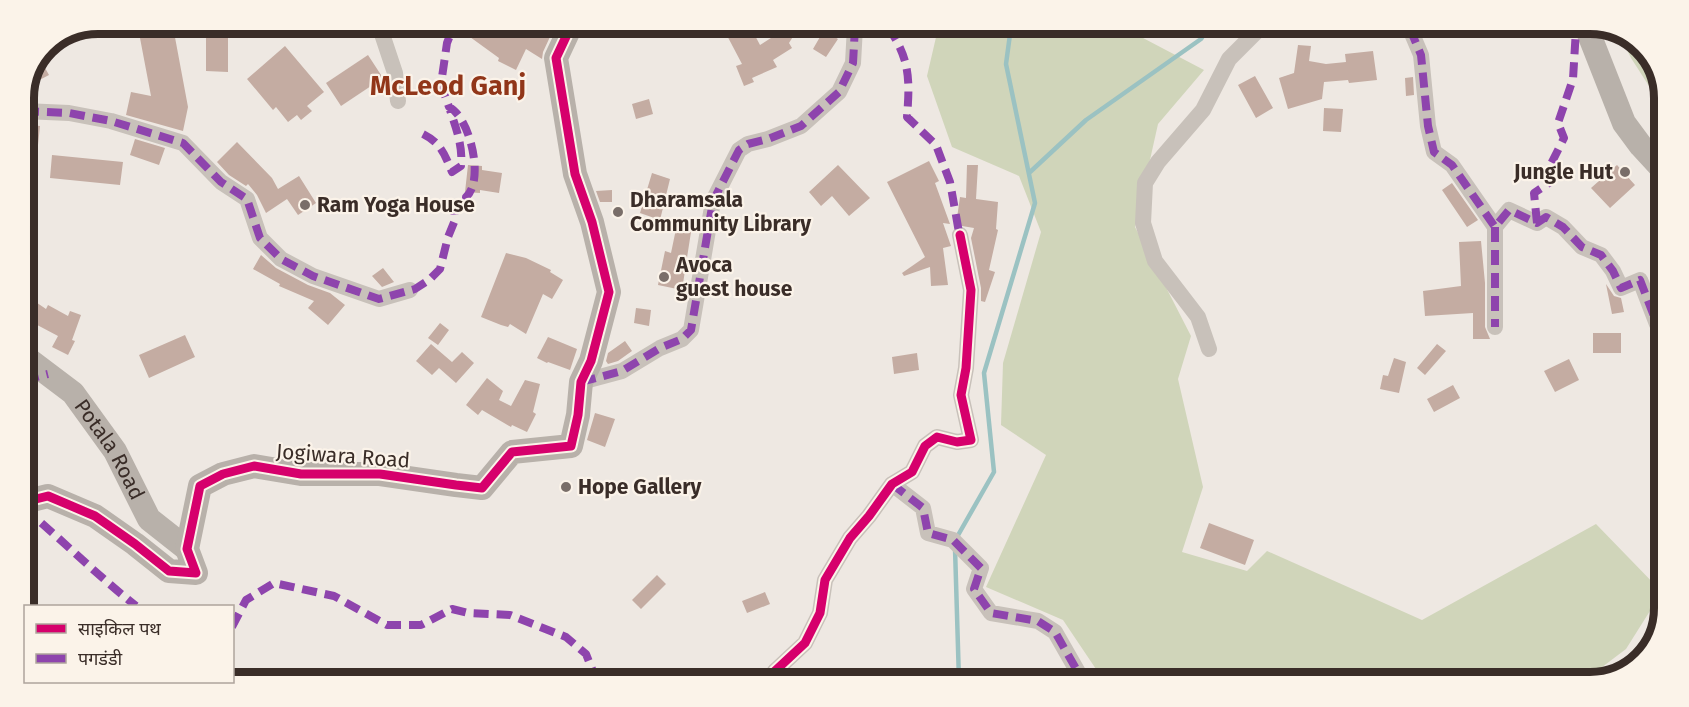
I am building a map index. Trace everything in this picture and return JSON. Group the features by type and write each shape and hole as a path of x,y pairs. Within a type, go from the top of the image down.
{"street":[{"path":"382,34 395,73 398,101"},
{"name":"Jogiwara Road","path":"35,499 48,496 95,516 169,571 195,573 187,549 200,486 223,474 254,466 301,474 380,474 482,488 512,452 571,446 578,415 581,382 591,361 609,292 592,222 575,174 556,58 567,34"},
{"path":"581,382 622,371 660,348 682,339 691,330 713,201 739,150 748,144 801,126 839,92 853,63 855,34"},
{"path":"1209,349 1198,317 1155,261 1143,223 1145,183 1158,162 1203,110 1228,59 1254,34"},
{"path":"1412,34 1421,55 1428,126 1434,153 1452,165 1495,226 1495,327"},
{"path":"1589,34 1624,123 1654,160"},
{"path":"35,110 69,113 111,121 183,143 221,182 247,199 260,238 281,259 312,276 379,299 410,290"},
{"path":"1495,226 1509,210 1538,223 1546,217 1563,227 1582,247 1601,255 1613,271 1621,288 1640,280 1654,316"},
{"path":"774,672 805,643 820,613 825,580 850,538 892,484 912,472 925,446 937,437 957,442 971,440 961,395 966,368 970,290 960,235"},
{"name":"Potala Road","path":"35,364 73,393 115,451 149,519 187,549"},
{"path":"892,484 923,508 928,532 953,540 981,568 974,589 991,613 1038,621 1055,632 1078,672"}],"green space":[{"path":"937,34 1135,34 1204,70 1158,124 1135,227 1191,336 1178,379 1203,487 1182,552 1247,571 1267,551 1422,620 1596,524 1654,584 1654,605 1626,649 1596,672 1098,672 1063,620 986,587 1046,455 1001,425 1003,363 1041,232 1019,176 952,147 927,76"},
{"path":"1624,44 1633,50 1644,63 1651,78 1654,94"}],"building":[{"path":"174,34 188,107 183,131 126,115 131,92 151,96 140,38"},
{"path":"206,34 228,34 228,72 206,71"},
{"path":"472,34 551,34 542,59 526,49 516,70 498,61 499,58 470,37"},
{"path":"726,34 754,34 760,45 777,34 795,34 789,43 792,48 773,60 777,67 752,78 754,82 744,86 736,66 742,64"},
{"path":"822,34 830,34 838,39 826,57 813,49"},
{"path":"1298,45 1311,46 1309,61 1326,64 1346,62 1345,54 1373,51 1377,80 1349,83 1348,80 1324,82 1322,99 1288,109 1279,78 1294,73"},
{"path":"285,46 324,92 307,106 312,111 301,120 297,115 288,122 276,107 273,110 247,79"},
{"path":"368,55 383,78 341,106 326,83"},
{"path":"44,65 49,75 37,81"},
{"path":"1255,76 1273,108 1256,118 1238,85"},
{"path":"1413,77 1414,95 1406,96 1405,78"},
{"path":"649,99 653,114 636,119 632,104"},
{"path":"1324,108 1343,109 1341,132 1323,131"},
{"path":"35,125 40,126 38,145 35,145"},
{"path":"135,139 165,148 159,165 130,155"},
{"path":"237,142 272,178 278,189 299,176 316,203 298,215 287,199 266,213 257,195 248,184 246,186 229,175 217,162"},
{"path":"52,155 123,162 120,185 50,178"},
{"path":"929,161 939,181 935,183 950,224 943,223 951,246 943,248 948,285 931,286 930,267 904,276 902,273 925,257 887,182"},
{"path":"468,165 482,166 482,170 502,173 499,193 480,190 480,193 465,192"},
{"path":"838,165 870,198 849,216 832,196 821,206 809,192"},
{"path":"967,165 978,165 976,199 998,202 996,229 998,230 989,270 995,272 985,302 981,301 981,288 971,238 974,228 956,225 960,197 966,198"},
{"path":"1617,165 1635,185 1610,208 1591,188"},
{"path":"652,173 670,179 660,220 640,213"},
{"path":"1452,183 1478,220 1467,227 1442,190"},
{"path":"612,190 612,202 600,202 596,191"},
{"path":"676,229 691,232 682,290 658,285 665,251 671,253"},
{"path":"1481,241 1485,283 1485,327 1490,339 1473,339 1473,313 1425,316 1423,291 1461,286 1459,242"},
{"path":"506,253 526,258 551,270 550,272 563,280 552,299 543,294 526,334 510,324 508,327 481,317"},
{"path":"261,255 276,268 308,285 330,293 345,305 328,325 308,308 314,301 279,286 280,284 253,269"},
{"path":"383,268 394,282 382,287 372,276"},
{"path":"1606,284 1614,296 1621,298 1624,312 1612,314"},
{"path":"35,302 46,309 48,305 68,316 70,311 81,315 72,340 75,341 68,355 52,347 58,336 35,324"},
{"path":"636,308 651,310 649,326 634,323"},
{"path":"440,323 449,330 438,345 428,338"},
{"path":"1593,333 1621,333 1621,353 1593,353"},
{"path":"185,335 195,357 149,378 139,355"},
{"path":"548,337 577,349 570,370 537,358"},
{"path":"625,341 632,351 618,361 608,364 606,361 608,353"},
{"path":"431,344 452,362 462,352 474,363 456,383 439,368 432,375 416,361"},
{"path":"1437,344 1446,351 1425,375 1417,368"},
{"path":"917,353 919,370 894,374 892,357"},
{"path":"1394,358 1406,362 1399,393 1380,389 1383,375 1388,376"},
{"path":"1569,359 1579,380 1555,392 1544,371"},
{"path":"487,378 503,391 499,400 511,406 525,380 540,384 533,412 536,414 527,432 512,425 511,427 482,410 478,415 466,405"},
{"path":"1453,385 1460,398 1434,412 1427,399"},
{"path":"595,413 615,419 605,447 587,440"},
{"path":"1209,523 1254,540 1245,565 1200,548"},
{"path":"657,575 666,584 641,609 632,600"},
{"path":"765,592 770,604 747,613 742,601"}],"waterway":[{"path":"957,537 994,472 984,373 1035,203 1006,64 1010,34"},
{"path":"1029,173 1086,120 1201,39 1204,34"},
{"path":"955,548 959,672"}],"marked path":[{"path":"35,111 69,113 111,121 183,143 221,182 247,199 260,238 281,259 313,276 379,299 415,289 440,269 455,220 454,206 466,204 466,197 472,189 475,164 469,136 457,113 449,107 441,84 450,34"},
{"path":"581,382 622,371 660,348 682,339 691,330 713,201 739,150 748,144 801,126 839,92 853,63 855,34"},
{"path":"892,34 901,49 907,70 907,117 936,145 950,182 960,238"},
{"path":"1412,34 1421,55 1428,126 1434,152 1452,165 1495,227 1509,210 1537,223 1546,217 1563,227 1582,247 1601,255 1613,271 1621,288 1640,280 1654,316"},
{"path":"1537,223 1534,193 1549,183 1550,166 1564,138 1558,123 1573,79 1576,34"},
{"path":"423,134 438,145 452,172 461,166 460,144 450,110"},
{"path":"1495,227 1495,327"},
{"path":"35,377 48,374"},
{"path":"892,484 923,508 928,533 953,540 981,568 974,589 991,613 1038,621 1055,632 1078,672"},
{"path":"35,518 135,605"},
{"path":"234,623 246,600 274,583 334,596 387,625 421,625 452,609 468,613 510,615 566,637 586,654 593,672"}],"cycle path":[{"path":"35,499 48,496 95,516 169,571 196,573 187,549 200,486 223,474 254,466 301,474 380,474 482,488 512,452 571,446 578,415 581,382 591,361 609,292 592,222 575,174 556,58 567,34"},
{"path":"774,672 805,643 820,613 825,580 850,538 892,484 912,472 925,446 937,437 957,442 971,440 961,395 966,368 971,290 960,235"}],"place":[{"name":"Jungle Hut","path":"1625,172"},
{"name":"Ram Yoga House","path":"305,205"},
{"name":"Dharamsala Community Library","path":"618,212"},
{"name":"Avoca guest house","path":"664,277"},
{"name":"Hope Gallery","path":"566,487"}],"district":[{"name":"McLeod Ganj","path":"448,86"}]}
